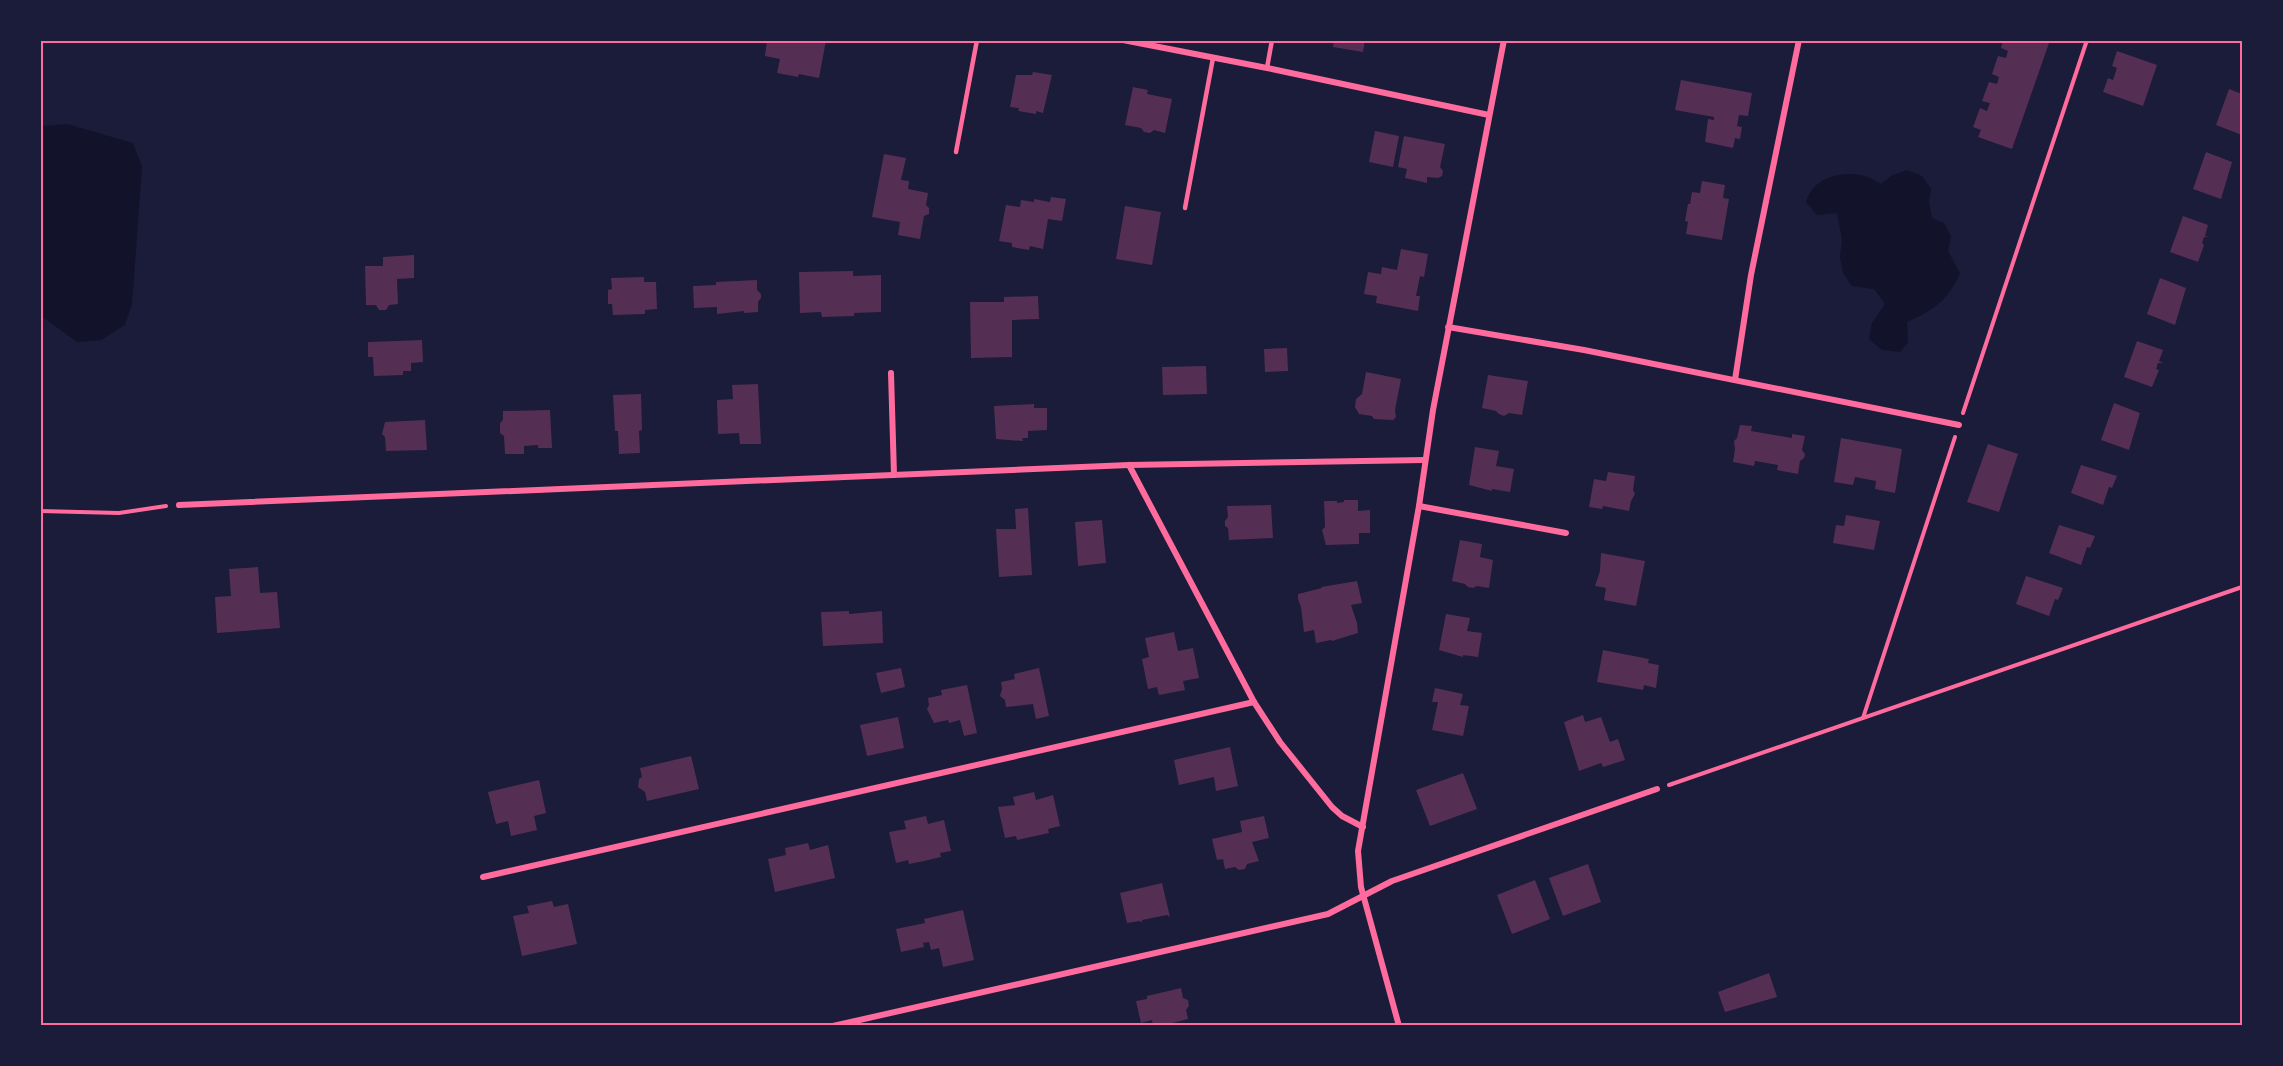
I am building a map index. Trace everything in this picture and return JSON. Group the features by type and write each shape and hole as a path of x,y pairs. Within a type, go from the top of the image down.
{"street":[{"path":"1123,40 1489,115"},
{"path":"1399,1026 1363,896 1358,861 1448,327 1504,40"},
{"path":"1736,380 1751,275 1799,40"},
{"path":"1448,327 1584,350 1959,424"},
{"path":"891,373 894,475"},
{"path":"179,505 1128,465 1425,460"},
{"path":"1128,465 1254,702 1280,742 1316,789 1342,816 1363,827"},
{"path":"1419,506 1566,533"},
{"path":"483,877 1254,702"},
{"path":"833,1026 1328,914 1392,881 1657,789"}],"lane":[{"path":"956,152 977,40"},
{"path":"1267,68 1272,40"},
{"path":"1185,208 1213,58"}],"path":[{"path":"1863,718 2087,40"},
{"path":"40,511 119,513 179,505"},
{"path":"1657,789 2242,586"}],"shaded area":[{"path":"67,124 133,143 142,167 132,304 125,325 101,340 77,342 40,315 41,132 43,126"},
{"path":"1907,170 1922,176 1931,189 1929,202 1932,218 1944,223 1951,236 1948,251 1960,273 1951,290 1939,304 1907,322 1908,342 1900,352 1882,350 1869,339 1872,323 1885,304 1874,289 1852,286 1843,273 1840,257 1842,239 1837,213 1817,215 1806,202 1815,187 1837,175 1855,174 1868,177 1881,184 1891,176"}],"building":[{"path":"767,40 826,40 819,78 777,73 780,59 765,56"},
{"path":"1334,40 1365,40 1363,52 1333,47"},
{"path":"2003,40 2042,40 2049,43 2012,149 1978,137 1981,130 1973,127 1980,108 1987,111 1990,103 1982,101 1989,82 1997,84 1999,77 1992,74 1998,56 2006,58 2008,51 2001,48"},
{"path":"2117,51 2157,65 2143,106 2103,92 2108,78 2113,80 2117,68 2112,66"},
{"path":"1033,72 1052,75 1043,113 1018,111 1019,108 1010,107 1016,75 1032,75"},
{"path":"1681,80 1752,93 1748,116 1739,115 1737,126 1742,127 1740,139 1735,138 1733,148 1705,142 1708,119 1714,120 1714,117 1675,110"},
{"path":"1133,87 1148,90 1147,94 1172,99 1165,133 1154,130 1150,133 1144,132 1141,128 1125,125"},
{"path":"2229,89 2242,94 2242,135 2216,125"},
{"path":"1375,131 1399,136 1393,167 1369,162"},
{"path":"1404,136 1445,144 1440,167 1443,171 1442,176 1427,177 1427,183 1405,178 1407,169 1398,167"},
{"path":"2206,152 2232,162 2221,199 2193,189"},
{"path":"884,154 906,158 901,180 909,181 908,189 928,193 926,205 929,208 929,214 924,216 920,239 898,235 900,222 872,217"},
{"path":"1702,181 1725,185 1723,198 1729,199 1722,240 1686,234 1688,222 1685,221 1688,204 1690,204 1692,192 1700,193"},
{"path":"1051,197 1066,199 1062,221 1048,219 1043,249 1030,246 1029,250 1012,247 1012,243 999,241 1006,205 1020,207 1021,200 1034,202 1034,199 1050,202"},
{"path":"1125,206 1161,212 1152,265 1116,259"},
{"path":"2183,216 2208,225 2205,236 2209,237 2204,237 2202,243 2204,245 2198,262 2170,252"},
{"path":"1401,249 1428,254 1424,277 1420,276 1416,296 1420,296 1418,311 1376,303 1377,296 1364,294 1368,272 1381,274 1382,267 1397,270"},
{"path":"414,255 414,278 397,279 398,304 389,305 386,310 379,310 376,305 366,305 365,266 383,266 383,257"},
{"path":"853,271 853,276 881,275 881,312 822,317 821,312 800,313 799,272"},
{"path":"644,277 644,282 656,282 657,309 645,310 645,314 613,315 612,304 608,304 608,290 612,289 611,278"},
{"path":"2160,278 2186,288 2175,325 2147,314"},
{"path":"757,280 757,290 761,294 758,312 717,314 717,307 694,308 693,286 716,285 716,282"},
{"path":"1038,296 1039,319 1012,320 1012,357 971,358 970,302 1004,302 1004,297"},
{"path":"422,340 423,362 411,363 411,371 403,371 403,375 374,376 373,357 368,357 368,342"},
{"path":"2137,341 2163,350 2159,361 2163,363 2158,363 2156,369 2159,370 2152,387 2124,377"},
{"path":"1287,348 1288,371 1265,372 1264,349"},
{"path":"1206,366 1207,394 1163,395 1162,367"},
{"path":"1366,372 1401,379 1395,410 1396,417 1393,420 1374,419 1372,416 1359,414 1355,407 1356,399 1362,394"},
{"path":"1488,375 1528,381 1522,415 1509,413 1504,416 1496,411 1482,408"},
{"path":"758,384 761,444 740,444 739,433 718,434 717,400 733,399 732,385"},
{"path":"641,394 640,453 619,454 613,395"},
{"path":"2114,403 2140,413 2129,450 2101,440"},
{"path":"1034,404 1034,408 1047,408 1047,430 1028,431 1028,438 1022,438 1023,441 996,439 994,406"},
{"path":"550,410 552,448 538,448 538,445 524,446 524,454 505,454 504,436 500,433 503,411"},
{"path":"425,420 427,450 386,451 385,437 382,434 385,422"},
{"path":"1740,425 1752,426 1751,431 1792,438 1792,434 1805,436 1802,450 1805,454 1800,461 1798,474 1777,470 1778,465 1755,461 1754,466 1733,462 1734,441"},
{"path":"1841,438 1902,449 1895,493 1875,489 1876,481 1855,477 1853,485 1834,482"},
{"path":"1988,444 2018,454 1999,512 1967,502"},
{"path":"1475,447 1499,451 1496,466 1514,469 1510,492 1492,489 1492,491 1469,485"},
{"path":"2081,465 2117,476 2112,488 2109,487 2103,505 2071,493"},
{"path":"1608,472 1635,476 1633,490 1635,494 1629,511 1603,506 1602,509 1589,507 1594,479 1606,481"},
{"path":"1344,500 1358,500 1358,511 1370,510 1370,533 1359,533 1359,544 1326,545 1322,530 1325,527 1324,501 1337,501 1337,503 1344,502"},
{"path":"1271,505 1273,538 1229,540 1228,528 1225,526 1228,517 1227,506"},
{"path":"1028,508 1032,575 999,577 996,529 1016,529 1015,509"},
{"path":"1846,515 1880,521 1874,550 1833,543 1836,525 1844,526"},
{"path":"1102,520 1106,563 1078,566 1075,522"},
{"path":"2059,525 2095,536 2090,548 2087,547 2081,565 2049,553"},
{"path":"1460,540 1482,544 1480,557 1493,560 1489,588 1477,586 1473,588 1452,581"},
{"path":"1601,553 1645,561 1636,606 1604,600 1606,588 1595,586 1600,571"},
{"path":"258,567 260,593 277,592 280,628 217,633 215,597 231,596 229,569"},
{"path":"2026,576 2063,588 2058,600 2055,599 2049,616 2016,604"},
{"path":"1357,581 1362,603 1351,605 1358,633 1316,643 1314,630 1304,632 1298,594 1321,587"},
{"path":"849,611 849,614 882,611 883,643 823,646 821,612"},
{"path":"1446,614 1470,618 1467,631 1482,633 1478,657 1463,655 1463,657 1439,650"},
{"path":"1174,632 1178,651 1193,648 1199,678 1183,681 1185,690 1159,695 1157,687 1148,689 1142,659 1149,657 1145,638"},
{"path":"1603,650 1649,659 1648,663 1659,665 1656,688 1644,685 1643,690 1597,682"},
{"path":"901,668 905,687 881,693 876,673"},
{"path":"1039,668 1049,716 1036,719 1033,704 1006,707 1005,700 1000,696 1001,682 1015,679 1014,674"},
{"path":"967,685 977,733 964,736 960,720 934,723 927,709 928,698 942,695 941,690"},
{"path":"1435,688 1463,694 1460,705 1469,706 1463,736 1432,730 1438,702 1432,702"},
{"path":"1583,715 1585,722 1601,717 1610,742 1618,739 1625,760 1603,767 1601,763 1579,771 1564,722"},
{"path":"898,717 904,748 867,756 860,725"},
{"path":"1230,747 1238,786 1216,791 1214,777 1179,785 1174,760"},
{"path":"691,756 699,789 647,801 645,792 638,787 639,779 642,777 640,768"},
{"path":"1463,773 1477,809 1430,826 1416,790"},
{"path":"539,780 546,813 534,816 537,830 511,836 508,821 496,824 488,792"},
{"path":"1034,792 1036,800 1053,795 1060,826 1048,829 1049,833 1017,840 1016,836 1005,838 998,807 1015,805 1013,797"},
{"path":"926,816 928,824 944,820 951,851 940,853 941,857 924,861 909,864 908,860 896,863 889,832 906,829 904,821"},
{"path":"1264,816 1269,838 1252,842 1259,861 1247,864 1245,869 1239,870 1235,867 1225,869 1223,859 1217,860 1212,839 1242,832 1240,821"},
{"path":"808,843 810,850 828,845 835,878 775,892 768,859 786,855 785,848"},
{"path":"1588,864 1601,902 1563,916 1549,878"},
{"path":"1535,880 1550,919 1512,934 1497,895"},
{"path":"1162,883 1170,917 1167,915 1142,920 1142,923 1140,921 1127,923 1120,893"},
{"path":"552,901 554,907 568,904 577,944 522,956 513,916 529,913 527,906"},
{"path":"963,910 974,960 943,967 939,948 931,950 929,942 923,943 924,947 901,952 896,929 925,923 924,919"},
{"path":"1769,973 1777,997 1725,1012 1718,992"},
{"path":"1181,988 1183,998 1188,1000 1189,1006 1186,1010 1188,1019 1161,1026 1153,1026 1152,1020 1141,1023 1136,1001"}]}
